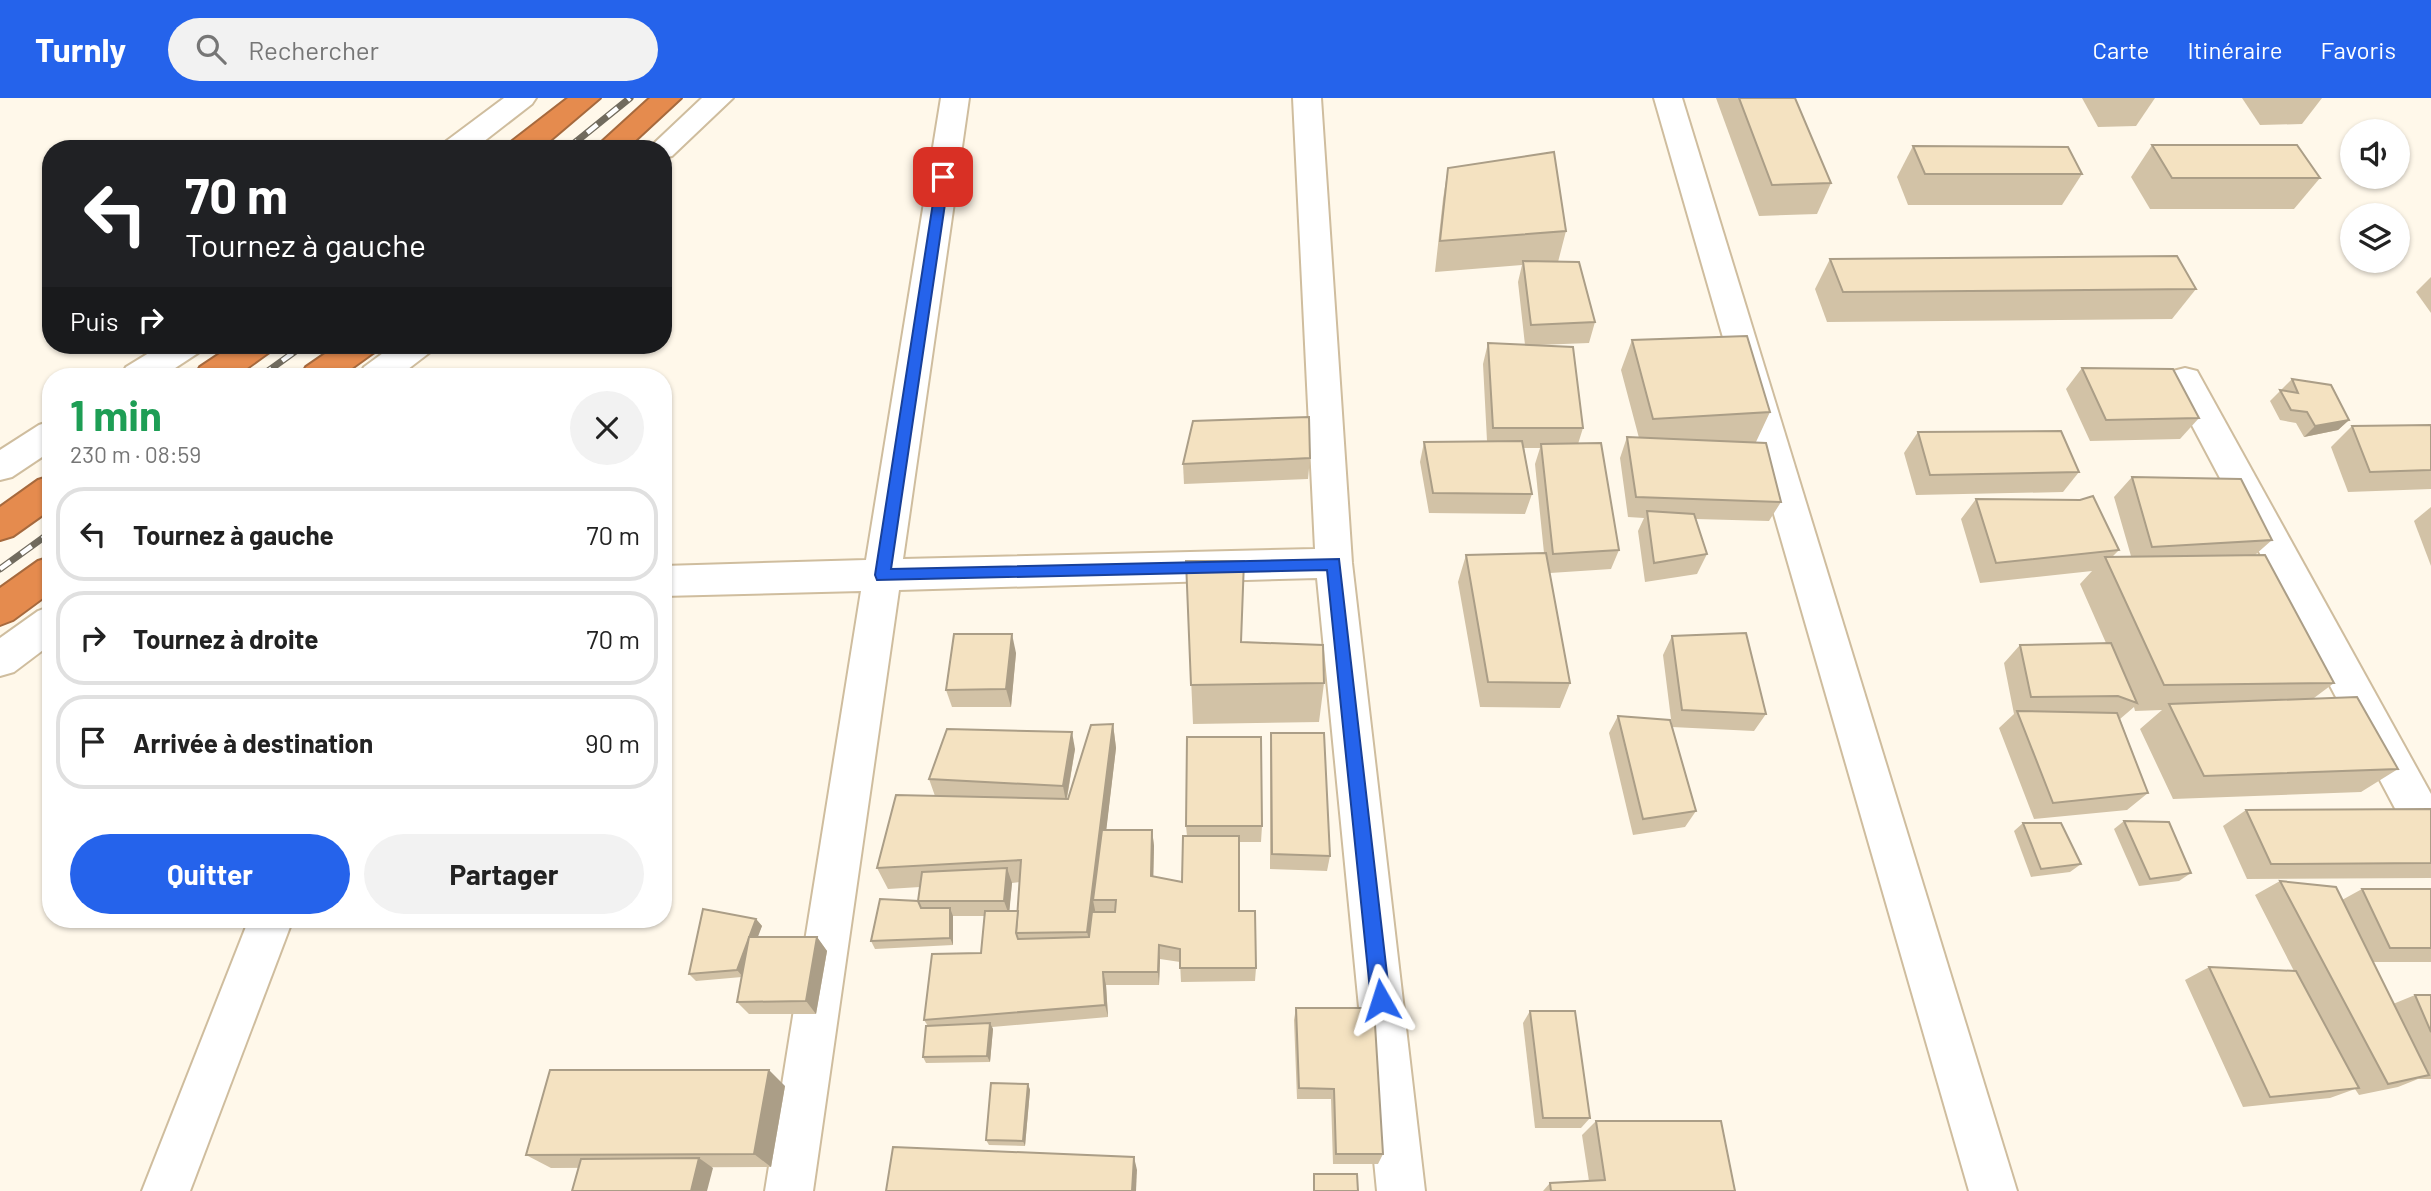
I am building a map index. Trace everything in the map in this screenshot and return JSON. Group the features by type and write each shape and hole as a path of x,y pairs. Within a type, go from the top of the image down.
{"highway":[{"path":"532,140 586,98"},
{"path":"618,140 667,98"},
{"path":"223,368 243,354"},
{"path":"329,368 349,354"},
{"path":"0,526 42,496"},
{"path":"0,609 42,579"}],"street":[{"path":"467,140 522,98"},
{"path":"672,140 719,98"},
{"path":"789,1191 955,98"},
{"path":"1307,98 1334,563 1401,1191"},
{"path":"1668,98 1993,1191"},
{"path":"150,368 172,354"},
{"path":"387,368 405,354"},
{"path":"2185,380 2431,834"},
{"path":"0,467 42,440"},
{"path":"672,581 1334,563"},
{"path":"0,660 42,629"},
{"path":"166,1191 268,928"}],"building":[{"path":"1739,98 1795,98 1831,183 1772,185"},
{"path":"2152,145 2297,145 2320,178 2172,178"},
{"path":"1913,146 2068,147 2082,174 1925,174"},
{"path":"1554,152 1566,231 1440,241 1448,168"},
{"path":"2177,256 2196,289 1843,292 1830,259"},
{"path":"1523,261 1579,262 1595,322 1531,325"},
{"path":"1747,336 1770,412 1653,419 1632,340"},
{"path":"1488,343 1573,347 1583,428 1493,428"},
{"path":"2082,368 2173,369 2199,418 2106,420"},
{"path":"2292,379 2331,385 2349,420 2315,426 2307,412 2291,410 2280,390 2298,393"},
{"path":"1309,417 1310,458 1183,464 1193,421"},
{"path":"2431,425 2431,470 2370,472 2352,426"},
{"path":"2061,431 2079,472 1930,475 1918,432"},
{"path":"1627,437 1766,443 1781,502 1636,497"},
{"path":"1522,441 1532,494 1433,493 1424,442"},
{"path":"1601,443 1619,550 1553,554 1541,444"},
{"path":"2132,477 2241,479 2272,540 2152,547"},
{"path":"2093,496 2119,550 1996,563 1976,499 2080,500"},
{"path":"1647,511 1694,514 1707,554 1654,563"},
{"path":"1546,553 1570,683 1488,682 1466,555"},
{"path":"2265,555 2334,683 2164,685 2105,557"},
{"path":"1186,561 1244,561 1241,642 1323,645 1324,683 1191,685"},
{"path":"1746,633 1766,714 1682,710 1672,636"},
{"path":"954,634 1012,634 1006,689 946,690"},
{"path":"2111,643 2137,703 2118,696 2031,697 2020,645"},
{"path":"2357,697 2398,769 2204,776 2169,704"},
{"path":"2017,711 2117,713 2148,793 2053,803"},
{"path":"1618,716 1670,720 1696,811 1643,819"},
{"path":"1113,724 1087,932 1016,933 1021,860 877,868 896,795 1068,799 1091,725"},
{"path":"947,729 1072,732 1063,786 929,779"},
{"path":"1271,733 1324,733 1330,856 1272,854"},
{"path":"1187,737 1261,737 1262,826 1186,826"},
{"path":"2431,809 2431,863 2271,864 2246,810"},
{"path":"2124,821 2169,822 2191,873 2150,879"},
{"path":"2023,823 2061,823 2081,864 2041,869"},
{"path":"1102,830 1152,830 1151,876 1182,882 1183,836 1239,836 1239,911 1255,911 1256,968 1180,968 1180,949 1159,945 1158,972 1103,972 1105,1005 924,1020 932,954 981,953 985,911 1018,911 1018,939 1089,937 1092,912 1115,912 1116,900 1093,900"},
{"path":"1007,868 1004,901 918,901 922,872"},
{"path":"2280,881 2336,887 2429,1075 2388,1084"},
{"path":"2362,889 2431,889 2431,948 2390,948"},
{"path":"880,899 918,901 921,908 950,908 950,938 871,941"},
{"path":"703,909 756,919 737,970 689,974"},
{"path":"749,937 817,937 806,1001 737,1002"},
{"path":"2209,967 2296,971 2359,1088 2270,1097"},
{"path":"2415,995 2431,995 2431,1032"},
{"path":"1296,1008 1374,1008 1383,1154 1336,1154 1334,1089 1299,1088"},
{"path":"1530,1011 1575,1011 1590,1118 1543,1118"},
{"path":"990,1023 987,1056 923,1057 926,1026"},
{"path":"550,1070 769,1070 754,1154 526,1155"},
{"path":"991,1083 1028,1084 1023,1141 986,1140"},
{"path":"1596,1121 1721,1121 1735,1191 1551,1191 1550,1183 1605,1180"},
{"path":"893,1147 1134,1157 1132,1191 886,1191"},
{"path":"699,1158 691,1191 572,1191 581,1159"},
{"path":"1314,1174 1357,1174 1358,1191 1314,1191"}],"railway":[{"path":"578,140 630,98"},
{"path":"272,368 292,354"},
{"path":"0,569 42,539"}],"route":[{"path":"943,177 883,575 1334,563 1381,1000"}]}
